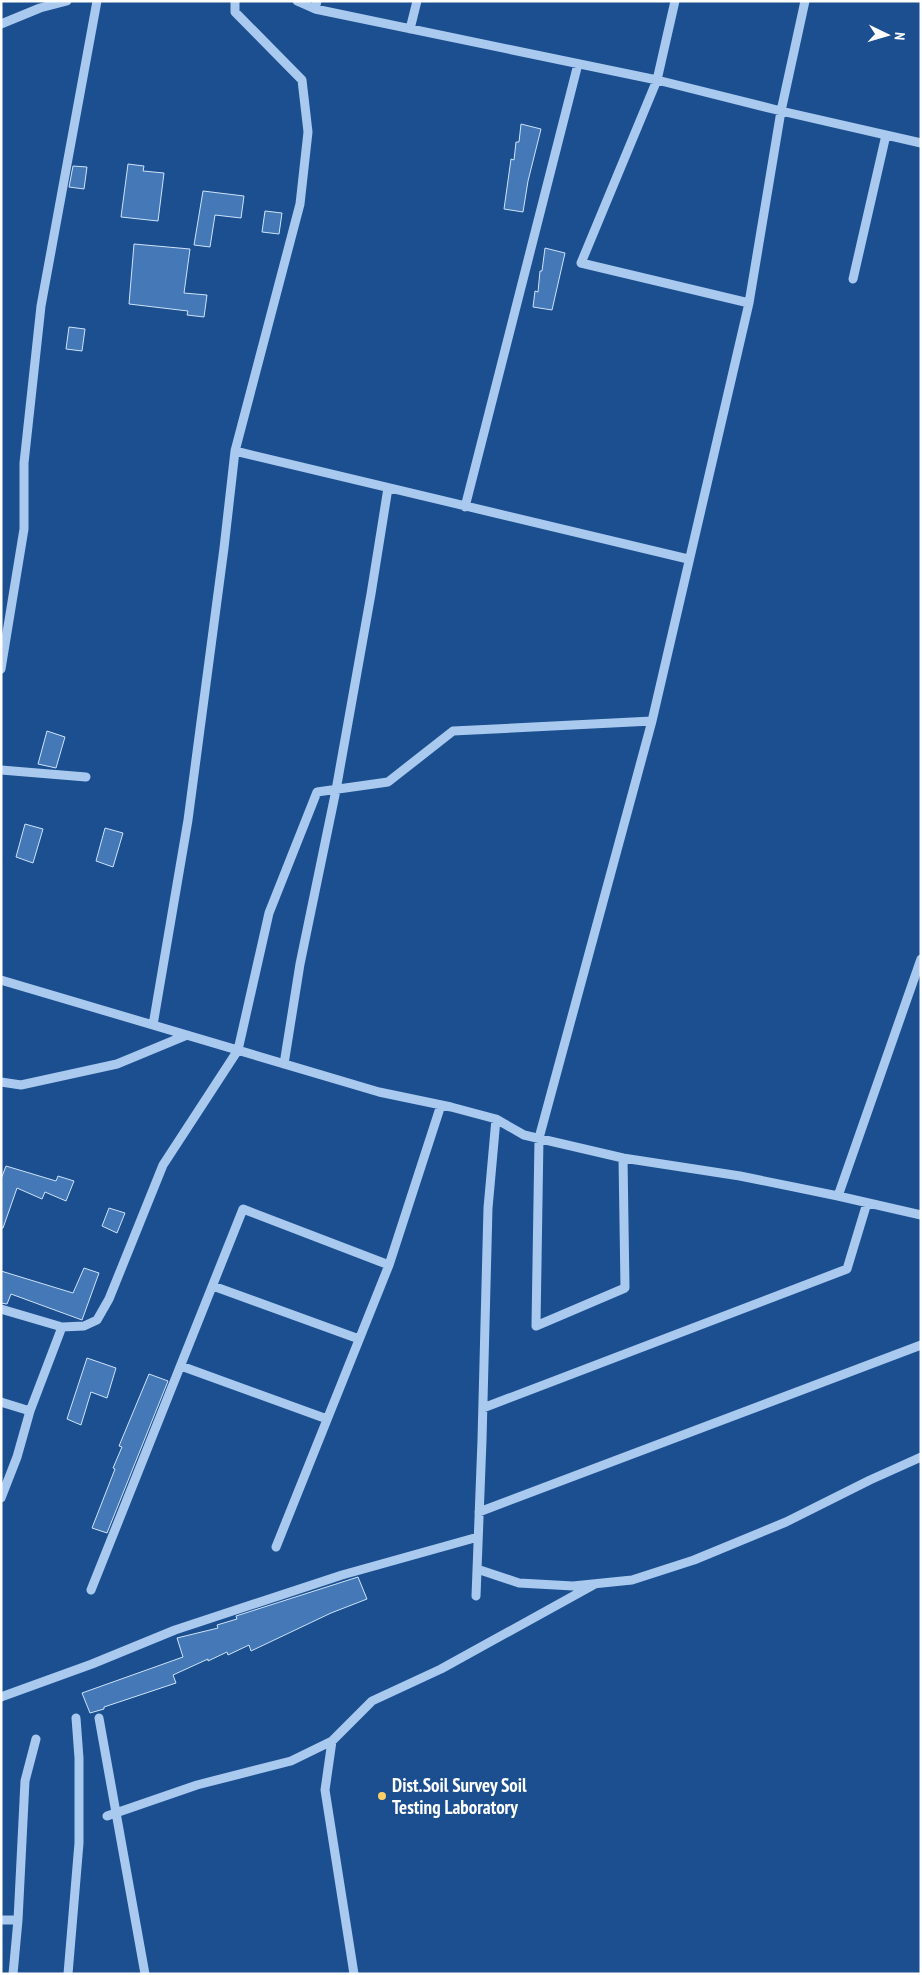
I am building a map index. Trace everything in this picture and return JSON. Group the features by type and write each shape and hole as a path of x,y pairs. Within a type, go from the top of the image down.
{"street":[{"path":"1,24 40,8 67,1"},
{"path":"1,669 24,529 24,463 40,306 97,1"},
{"path":"153,1025 189,810 235,451 300,204 308,132 302,80 235,12 235,1"},
{"path":"296,1 410,29 657,80 921,143"},
{"path":"410,29 417,1"},
{"path":"675,1 657,80 581,263 749,303"},
{"path":"623,1158 625,1288 536,1326 539,1138 652,721 749,303 781,111 805,1"},
{"path":"465,507 578,64"},
{"path":"853,279 886,135"},
{"path":"235,451 688,560"},
{"path":"284,1064 300,964 336,790 388,488"},
{"path":"1,1309 62,1327 84,1326 97,1320 109,1299 163,1165 238,1050 269,913 317,792 388,782 453,731 652,721"},
{"path":"1,770 86,777"},
{"path":"838,1196 921,959"},
{"path":"1,980 379,1092 496,1119 524,1135 623,1158 740,1176 838,1196 921,1216"},
{"path":"1,1082 21,1085 117,1064 187,1035"},
{"path":"276,1547 389,1265 441,1105"},
{"path":"476,1596 488,1208 496,1119"},
{"path":"483,1408 847,1269 867,1203"},
{"path":"91,1590 243,1209 389,1265"},
{"path":"212,1286 360,1339"},
{"path":"1,1498 4,1484 17,1456 30,1411 62,1327"},
{"path":"479,1512 921,1345"},
{"path":"181,1366 327,1419"},
{"path":"1,1402 30,1411"},
{"path":"477,1569 519,1583 573,1586 632,1580 694,1560 786,1522 921,1457"},
{"path":"1,1697 92,1664 175,1630 342,1575 478,1537"},
{"path":"111,1815 198,1785 291,1761 332,1741 372,1700 441,1669 595,1584"},
{"path":"68,1974 80,1843 79,1758 76,1718"},
{"path":"99,1718 111,1815 145,1974"},
{"path":"13,1974 26,1781 36,1740"},
{"path":"332,1741 325,1790 354,1974"},
{"path":"1,1920 18,1920"}],"building":[{"path":"521,124 541,129 528,181 523,212 504,209 511,159 514,160"},
{"path":"128,164 144,166 143,171 164,173 158,221 121,217"},
{"path":"73,166 87,167 84,189 69,187"},
{"path":"203,191 244,196 241,218 215,215 210,247 194,245"},
{"path":"265,211 282,213 279,234 262,232"},
{"path":"134,244 190,249 184,293 207,295 204,317 187,315 188,311 129,304"},
{"path":"545,248 565,253 552,310 533,307 535,291 538,292"},
{"path":"69,327 85,329 82,351 66,349"},
{"path":"47,731 65,737 56,768 38,764"},
{"path":"25,824 43,829 33,863 16,857"},
{"path":"105,828 123,833 113,867 96,861"},
{"path":"6,1166 56,1181 58,1176 74,1181 66,1201 45,1192 42,1199 17,1188 3,1228 1,1228 1,1179"},
{"path":"109,1208 125,1213 117,1233 102,1226"},
{"path":"84,1268 99,1273 82,1320 11,1294 7,1304 1,1303 1,1271 73,1293"},
{"path":"87,1358 116,1368 107,1398 91,1392 81,1425 67,1419"},
{"path":"149,1374 168,1381 107,1533 92,1528 115,1469 113,1468 122,1447 119,1446"},
{"path":"358,1577 367,1599 331,1613 251,1651 249,1645 228,1655 227,1652 208,1661 208,1659 173,1675 176,1683 90,1713 82,1693 183,1657 177,1638 218,1628 217,1625 237,1619 236,1616"}],"place":[{"name":"Dist.Soil Survey Soil Testing Laboratory","path":"382,1796"}]}
